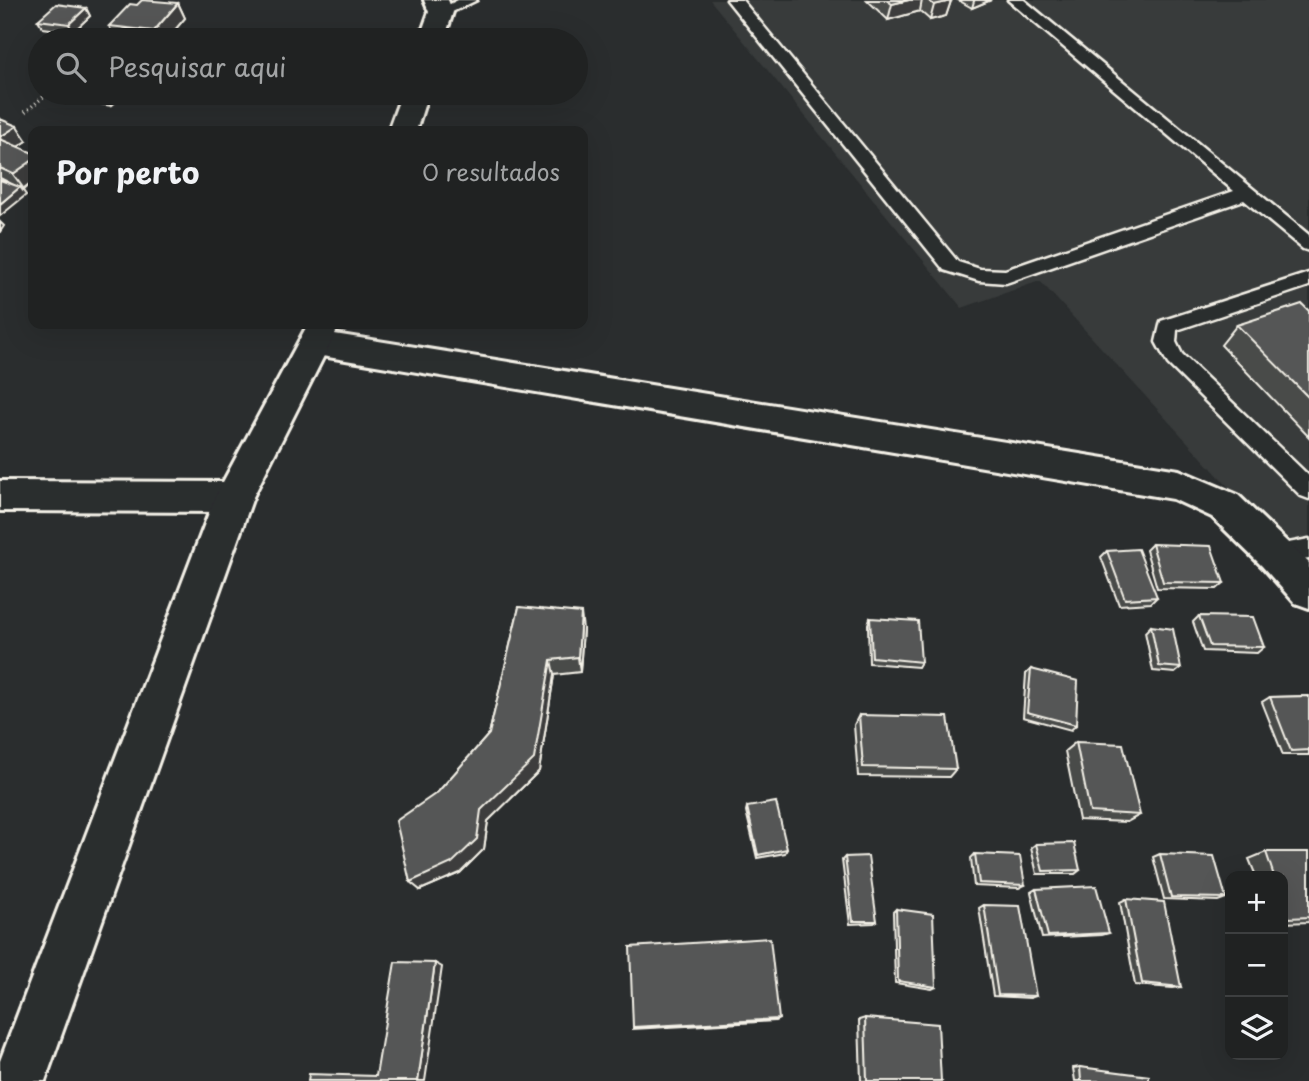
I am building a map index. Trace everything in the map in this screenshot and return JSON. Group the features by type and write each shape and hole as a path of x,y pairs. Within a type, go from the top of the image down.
{"street":[{"path":"434,28 439,6"},
{"path":"404,126 411,105"},
{"path":"19,1081 234,498 320,333 1178,485 1225,506 1293,551 1309,591"},
{"path":"0,496 234,498"}],"lane":[{"path":"439,6 470,0"},
{"path":"734,0 951,266 979,275 1006,277 1247,193"},
{"path":"1015,0 1309,245"},
{"path":"1309,279 1168,326 1166,342 1175,359 1309,490"}],"path":[{"path":"115,28 121,22"},
{"path":"25,112 33,105"}],"shaded area":[{"path":"710,0 1309,0 1309,575 1040,281 962,308"}],"building":[{"path":"142,0 178,3 157,28 109,26 130,4 137,5"},
{"path":"886,0 909,0 892,4"},
{"path":"928,0 950,0 951,1 934,5"},
{"path":"56,4 86,8 69,24 38,20"},
{"path":"0,119 17,126 0,137"},
{"path":"0,139 28,151 28,164 13,174 0,168"},
{"path":"0,180 20,187 0,204"},
{"path":"1302,304 1309,311 1309,398 1237,325"},
{"path":"1152,544 1211,546 1224,583 1163,582"},
{"path":"1138,549 1157,597 1125,599 1107,551"},
{"path":"519,607 581,613 578,657 551,660 534,759 481,810 477,839 452,863 410,882 396,821 438,792 489,734"},
{"path":"1199,616 1253,617 1264,647 1210,646"},
{"path":"870,618 918,621 921,662 872,657"},
{"path":"1151,626 1173,629 1181,668 1159,666"},
{"path":"1031,669 1078,681 1076,725 1027,712"},
{"path":"1309,696 1309,750 1291,751 1270,697"},
{"path":"859,715 948,717 956,769 863,767"},
{"path":"1076,742 1123,744 1140,815 1090,812"},
{"path":"776,802 787,849 758,855 747,807"},
{"path":"1074,843 1080,870 1043,871 1036,844"},
{"path":"1266,852 1309,852 1309,917 1289,918 1288,871 1272,871"},
{"path":"975,854 1020,856 1025,885 979,883"},
{"path":"1160,854 1214,856 1225,898 1171,897"},
{"path":"868,856 877,921 853,921 845,857"},
{"path":"1096,886 1109,933 1048,936 1036,889"},
{"path":"1126,899 1164,902 1181,987 1142,983"},
{"path":"984,905 1020,906 1036,996 998,995"},
{"path":"896,909 933,914 936,987 898,981"},
{"path":"770,938 779,1019 633,1027 630,947"},
{"path":"395,962 435,963 418,1081 308,1081 309,1074 376,1076"},
{"path":"865,1018 938,1024 941,1081 867,1081"},
{"path":"1080,1067 1149,1076 1149,1081 1081,1081"}]}
